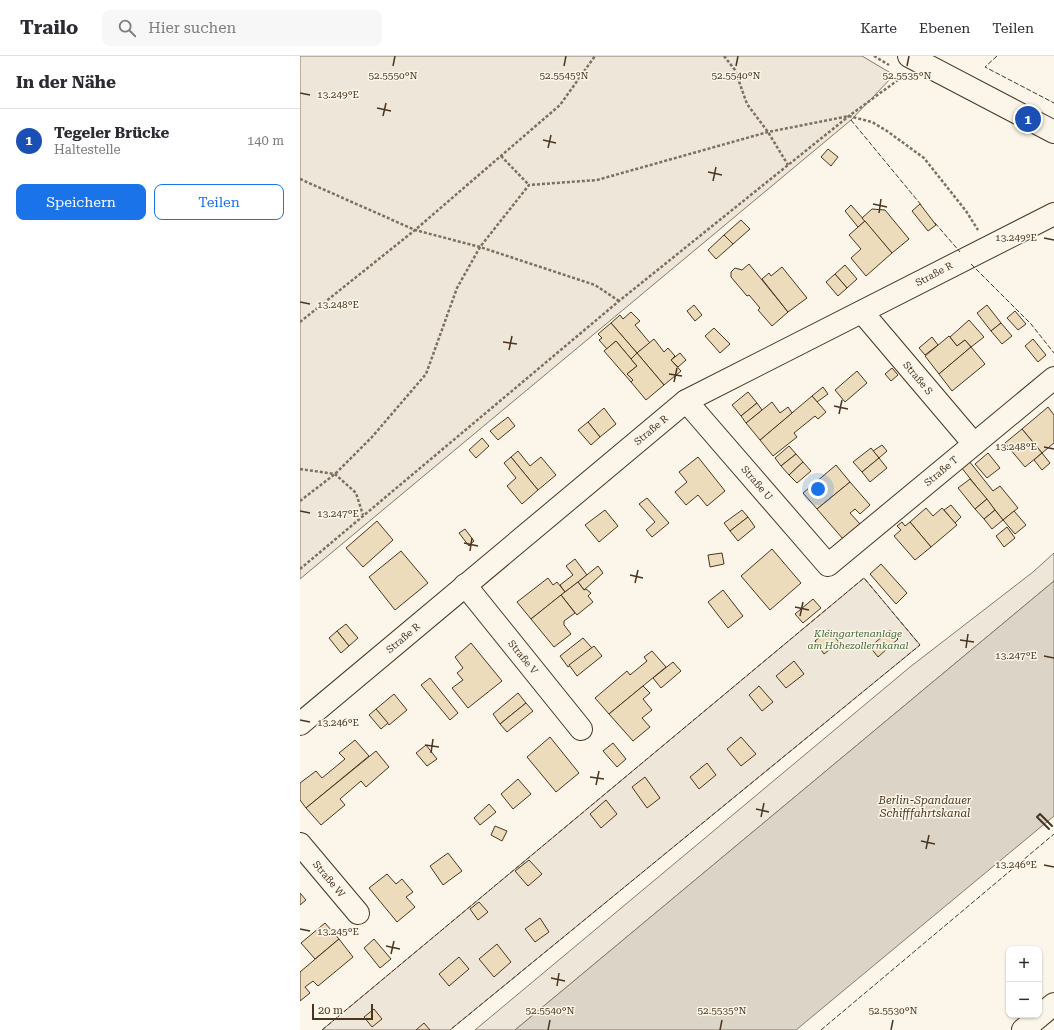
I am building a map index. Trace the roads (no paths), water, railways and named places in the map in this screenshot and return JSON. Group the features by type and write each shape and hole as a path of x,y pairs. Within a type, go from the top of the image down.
{"main road":[{"path":"911,57 1054,132"},
{"name":"Straße R","path":"300,724 465,584 686,401 1054,214"},
{"name":"Straße S","path":"862,312 974,444"},
{"name":"Straße T","path":"828,565 1054,378"},
{"name":"Straße U","path":"686,401 828,565"},
{"name":"Straße V","path":"465,584 582,729"},
{"name":"Straße W","path":"300,844 358,913"},
{"path":"1023,1030 1054,1004"}],"water":[{"name":"Berlin-Spandauer Schifffahrtskanal","path":"1054,581 1054,816 796,1030 515,1030"}],"place":[{"name":"Tegeler Brücke","path":"1028,119"}],"park label":[{"name":"Kleingartenanlage am Hohezollernkanal","path":"858,638"}]}
